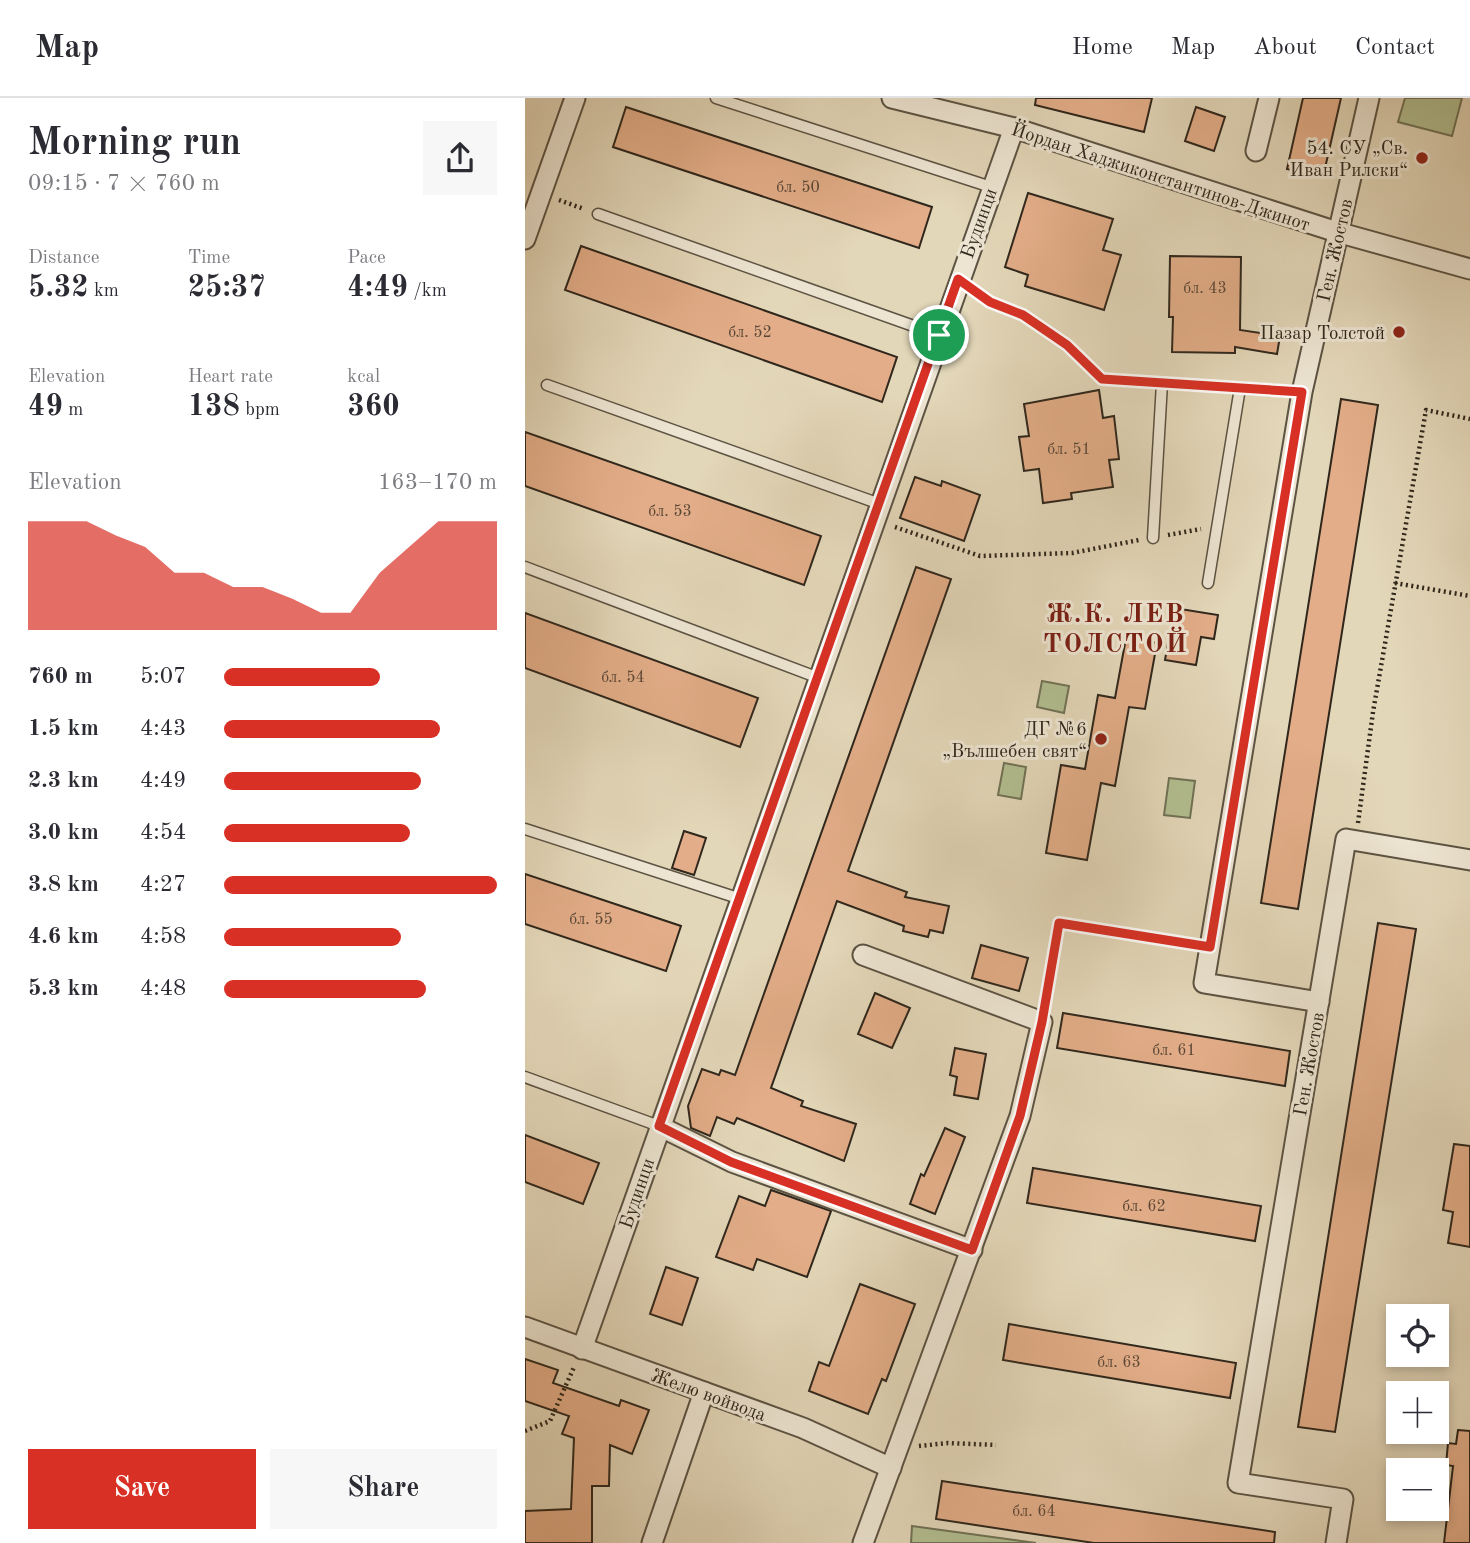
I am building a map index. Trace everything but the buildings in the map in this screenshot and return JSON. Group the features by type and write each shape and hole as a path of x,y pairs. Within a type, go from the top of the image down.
{"street":[{"path":"525,239 575,98"},
{"name":"Йордан Хаджиконстантинов-Джинот","path":"892,98 1014,128 1337,232 1470,270"},
{"path":"1256,151 1269,98"},
{"name":"Ген. Жостов","path":"1336,1543 1343,1499 1238,1483 1319,1002 1204,983 1302,392 1369,98"},
{"name":"Будинци","path":"582,1349 958,279 1014,128"},
{"path":"1319,1002 1346,839 1470,860"},
{"path":"863,955 1042,1022 1020,1116 863,1543"},
{"path":"659,1126 731,1162 972,1250"},
{"name":"Желю войвода","path":"525,1328 894,1459"},
{"path":"652,1543 704,1392"}],"lane":[{"path":"716,98 991,187"},
{"path":"598,214 939,335"},
{"path":"1153,538 1162,383"},
{"path":"547,384 877,512"},
{"path":"1208,583 1240,388 1302,392"},
{"path":"525,567 819,678"},
{"path":"525,829 741,899"},
{"path":"525,1077 659,1126"}],"path":[{"path":"541,193 598,214"},
{"path":"958,279 990,302 1023,315 1056,337 1102,379 1240,388"},
{"path":"1356,841 1373,712 1426,410 1470,419"},
{"path":"877,512 980,556 1072,553 1217,526"},
{"path":"1395,583 1470,596"},
{"path":"1042,1022 1059,923 1210,947"},
{"path":"525,1431 550,1422 582,1349"},
{"path":"894,1459 948,1443 996,1445"}],"green space":[{"path":"1405,98 1462,98 1452,136 1398,122"},
{"path":"1042,681 1069,686 1064,713 1037,707"},
{"path":"1004,763 1026,767 1021,799 998,795"},
{"path":"1169,778 1195,781 1190,818 1164,815"},
{"path":"912,1526 1036,1543 911,1543"}],"place":[{"name":"54. СУ „Св. Иван Рилски“","path":"1422,158"},
{"name":"Пазар Толстой","path":"1399,332"},
{"name":"ДГ №6 „Вълшебен свят“","path":"1101,739"}],"district":[{"name":"Ж.К. ЛЕВ ТОЛСТОЙ","path":"1116,628"}],"route":[{"path":"958,279 990,302 1023,315 1067,345 1102,379 1302,392 1210,947 1059,923 1042,1022 1020,1116 972,1250 731,1162 659,1126 939,335 958,279"}]}
